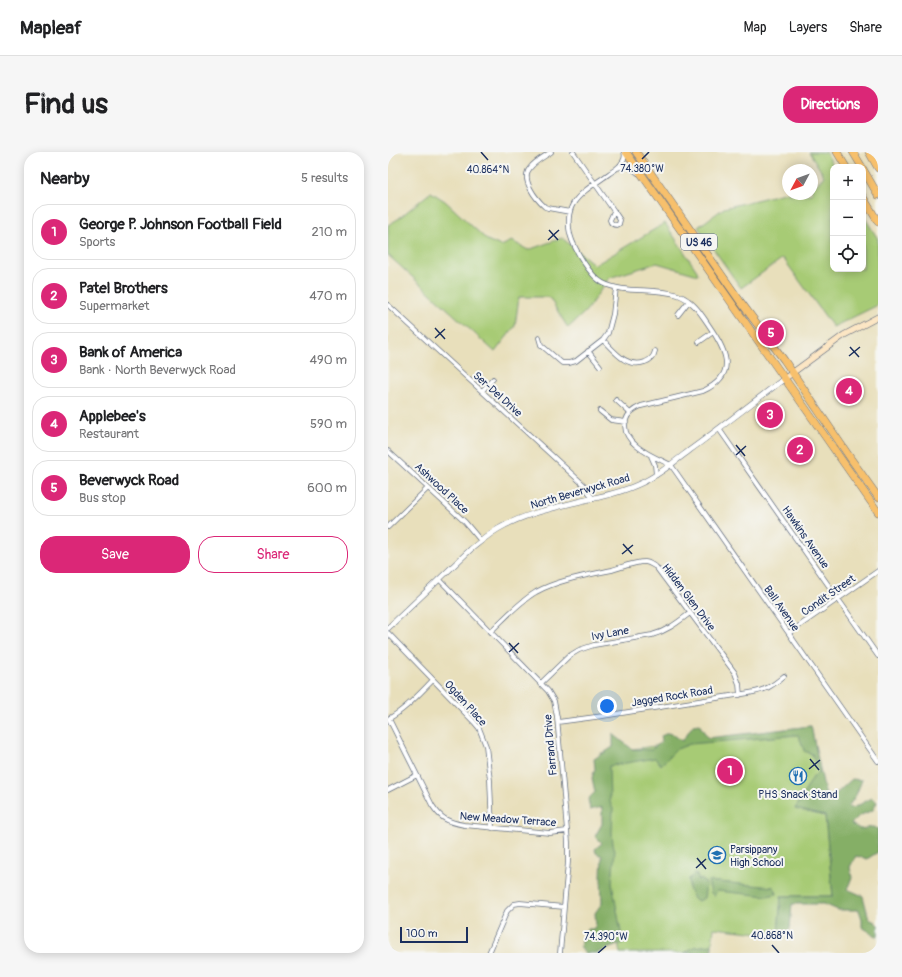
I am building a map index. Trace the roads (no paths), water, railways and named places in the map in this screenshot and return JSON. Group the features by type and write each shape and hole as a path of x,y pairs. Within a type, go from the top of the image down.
{"highway":[{"name":"US 46","path":"625,152 878,512"},
{"name":"US 46","path":"636,152 740,301 793,372 878,497"},
{"path":"837,152 844,164"},
{"path":"853,152 860,164"},
{"path":"869,152 878,168"},
{"path":"866,175 878,195"},
{"path":"865,200 878,222"}],"main road":[{"path":"784,379 844,335 878,317"}],"street":[{"path":"551,152 530,167 527,172 527,182 531,190 543,205 548,208 570,212"},
{"path":"573,152 614,211"},
{"path":"625,152 623,161 617,168 581,195 574,203 570,212 570,234 589,271 598,280 616,288 669,292 683,297 702,315 721,345 726,358 725,370 714,385 703,391 641,406 630,413 625,429 630,440 639,448 671,464"},
{"path":"617,168 629,166 642,175"},
{"path":"539,338 541,345 562,363 568,363 576,360 603,340 608,333 613,314 616,288"},
{"path":"678,316 689,302"},
{"name":"Ser-Del Drive","path":"388,305 584,485 593,499"},
{"path":"699,342 713,332"},
{"path":"603,340 622,359 634,363 643,363 648,361 654,356 656,351"},
{"path":"588,352 600,366"},
{"path":"482,391 493,379"},
{"name":"North Beverwyck Road","path":"388,628 471,548 497,530 524,517 539,512 623,491 637,485 656,475 784,379"},
{"path":"616,400 630,413"},
{"path":"600,411 611,420 626,422"},
{"name":"Hawkins Avenue","path":"719,429 878,656"},
{"name":"Ashwood Place","path":"388,451 465,522 481,541"},
{"path":"651,455 655,465 656,475"},
{"name":"Ball Avenue","path":"671,464 878,761"},
{"path":"388,527 428,488"},
{"name":"Hidden Glen Drive","path":"490,632 528,597 546,587 556,583 645,562 656,567 735,673 739,684 740,695"},
{"name":"Condit Street","path":"789,633 878,571"},
{"name":"Farrand Drive","path":"439,579 548,691 556,707 567,831 568,862 560,953"},
{"name":"Ivy Lane","path":"540,684 569,656 579,650 594,645 652,636 677,623 690,613"},
{"name":"Ogden Place","path":"388,633 479,728 486,746 490,780 492,828"},
{"name":"Jagged Rock Road","path":"558,722 740,695 764,690 784,676"},
{"path":"389,719 406,706 433,680"},
{"name":"New Meadow Terrace","path":"389,719 432,805 444,819 452,823 492,828 550,833 567,831"},
{"path":"388,790 417,775"},
{"path":"489,953 507,911 514,904 520,903 564,907"}],"place":[{"name":"Beverwyck Road","path":"771,333"},
{"name":"Applebee's","path":"849,391"},
{"name":"Bank of America","path":"770,415"},
{"name":"Patel Brothers","path":"800,450"},
{"name":"George P. Johnson Football Field","path":"730,771"},
{"name":"PHS Snack Stand","path":"798,776"},
{"name":"Parsippany High School","path":"717,855"}]}
